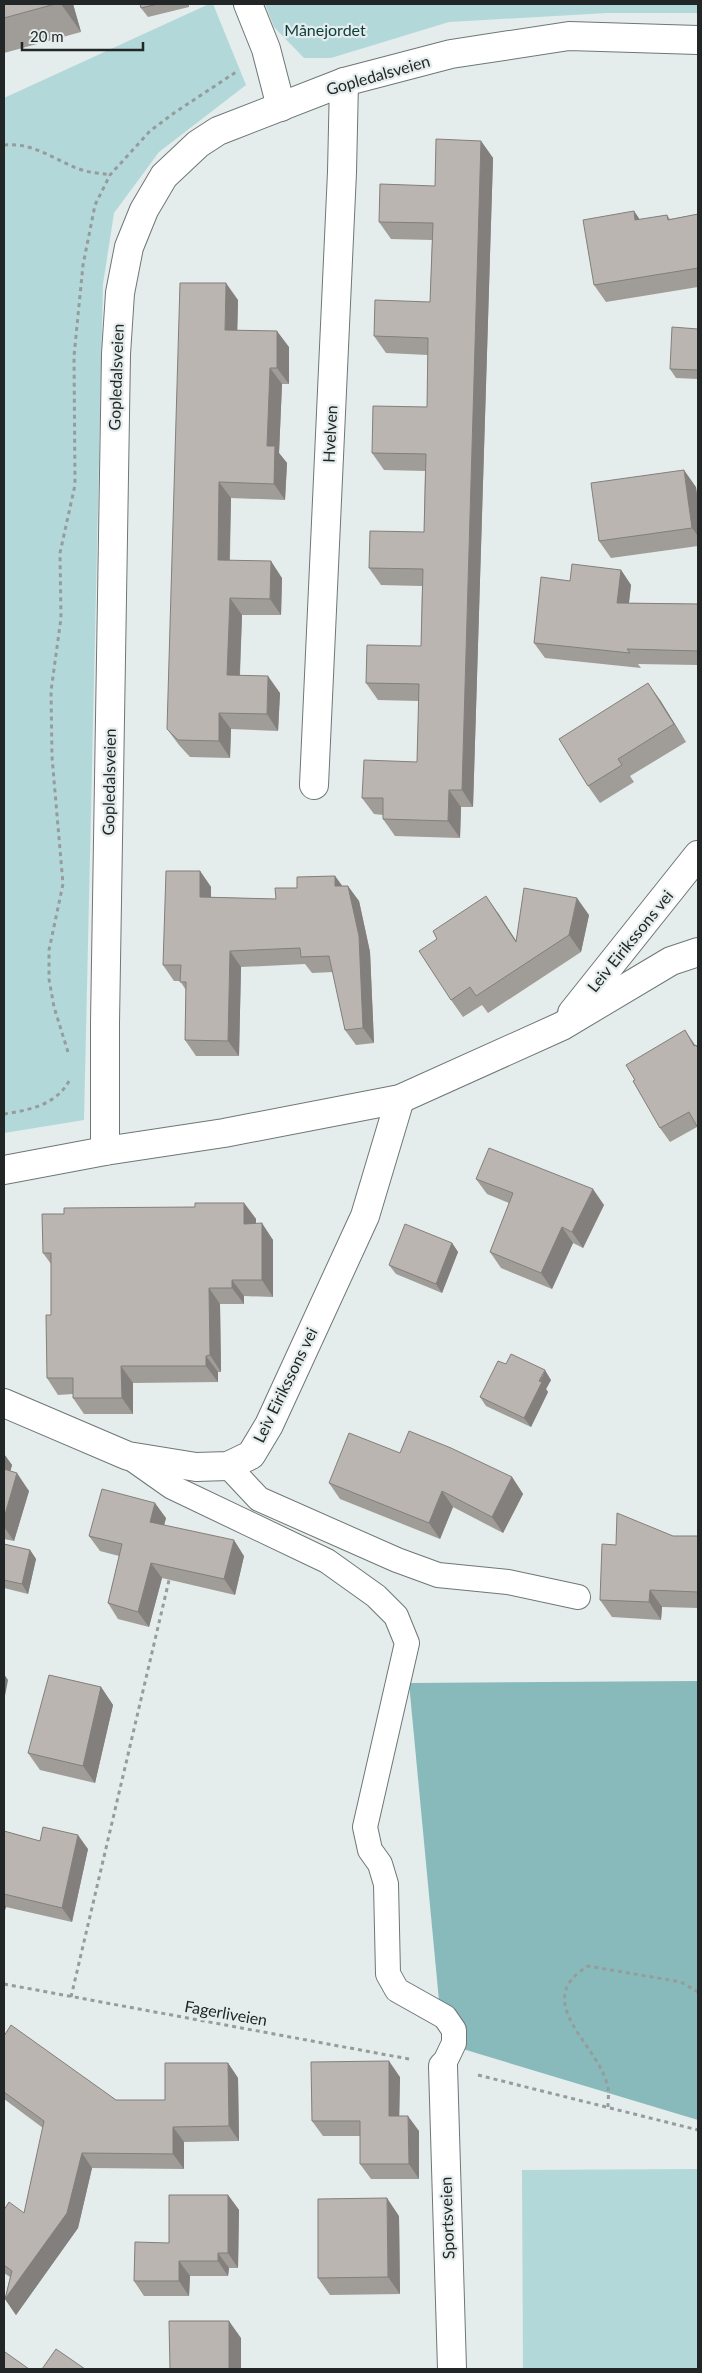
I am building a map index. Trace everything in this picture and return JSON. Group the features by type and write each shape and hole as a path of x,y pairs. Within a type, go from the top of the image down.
{"street":[{"path":"248,4 266,49 281,107"},
{"name":"Gopledalsveien","path":"105,1151 105,1003 116,364 120,293 129,247 144,210 164,176 198,144 218,131 344,82 450,54 569,36 698,40"},
{"name":"Hvelven","path":"314,785 342,182 344,82"},
{"name":"Leiv Eirikssons vei","path":"562,1026 698,855"},
{"name":"Leiv Eirikssons vei","path":"4,1170 105,1151 224,1133 400,1099 562,1026 671,961 698,952"},
{"name":"Leiv Eirikssons vei","path":"4,1403 128,1456 196,1467 228,1466 251,1455 269,1425 365,1216 400,1099"},
{"name":"Sportsveien","path":"443,2066 452,2369"}],"lane":[{"path":"128,1456 172,1487 327,1561 376,1596 396,1616 408,1643 365,1827 370,1850 380,1864 386,1884 388,1974 397,1990 445,2017 454,2030 454,2044 443,2066"},
{"path":"228,1466 259,1499 398,1560 438,1575 508,1582 578,1597"}],"path":[{"path":"4,145 14,144 36,148 83,171 110,175"},
{"path":"71,1997 171,1572"},
{"path":"608,2107 608,2088 599,2065 567,2015 564,1993 575,1974 588,1966 681,1982 698,1992"},
{"name":"Fagerliveien","path":"4,1984 443,2066 698,2130"}],"green space":[{"path":"209,4 213,4 246,85 159,152 114,213 103,284 84,1120 4,1133 4,98"},
{"name":"Månejordet","path":"265,4 698,4 698,13 607,13 449,22 331,58 304,58 274,27"},
{"path":"698,2169 698,2369 523,2369 522,2170"}],"shaded area":[{"path":"698,1681 698,2120 443,2043 409,1683"}],"building":[{"path":"4,4 55,4 4,18"},
{"path":"140,4 158,4 141,8"},
{"path":"436,139 481,141 462,790 449,790 448,821 383,819 383,798 362,798 364,760 417,762 419,684 366,683 367,645 421,646 423,569 369,568 370,531 424,532 426,454 372,453 373,406 427,407 428,338 374,336 375,300 430,302 433,223 379,222 380,184 435,186"},
{"path":"634,211 635,220 667,215 668,220 698,214 698,268 594,285 583,220"},
{"path":"180,283 226,283 225,330 277,331 277,368 270,368 267,446 275,446 274,484 219,482 218,560 271,561 270,599 230,598 227,675 268,676 267,714 219,713 219,741 178,740 167,729"},
{"path":"672,327 698,329 698,370 670,369"},
{"path":"684,470 692,528 599,541 591,483"},
{"path":"572,564 621,570 617,603 698,604 698,651 627,649 630,653 534,643 541,577 570,581"},
{"path":"648,683 674,724 618,759 622,765 588,786 559,739"},
{"path":"166,871 200,871 200,897 276,899 275,888 297,888 297,877 335,876 335,886 348,886 359,936 363,1028 345,1030 329,956 301,957 300,948 230,951 228,1041 185,1040 186,982 180,982 181,965 163,965"},
{"path":"524,888 577,898 569,935 476,996 470,987 451,1000 419,951 437,939 433,931 486,896 516,942"},
{"path":"685,1030 694,1046 698,1046 698,1128 689,1112 660,1128 626,1065"},
{"path":"489,1148 593,1189 572,1232 562,1227 541,1273 490,1252 513,1193 476,1179"},
{"path":"195,1203 244,1203 244,1224 262,1223 262,1280 232,1280 232,1288 209,1288 210,1355 206,1356 206,1366 121,1366 122,1398 73,1398 73,1378 47,1378 46,1315 51,1315 51,1253 43,1253 42,1214 64,1214 64,1208 195,1207"},
{"path":"405,1224 452,1243 436,1284 389,1265"},
{"path":"511,1354 545,1370 539,1381 542,1382 524,1418 480,1397 498,1361 506,1364"},
{"path":"409,1431 451,1448 512,1477 492,1517 442,1491 429,1523 329,1483 349,1433 400,1453"},
{"path":"4,1469 17,1473 4,1518"},
{"path":"102,1489 155,1503 150,1522 234,1540 224,1579 151,1563 138,1612 108,1603 122,1544 89,1536"},
{"path":"617,1513 673,1536 698,1536 698,1592 650,1590 649,1602 600,1600 602,1544 616,1545"},
{"path":"4,1544 30,1550 22,1584 4,1580"},
{"path":"49,1675 101,1687 83,1766 28,1753"},
{"path":"43,1827 78,1835 62,1908 4,1894 4,1831 40,1841"},
{"path":"11,2025 116,2100 165,2100 165,2063 228,2063 229,2126 173,2127 173,2154 82,2153 67,2213 5,2299 12,2271 4,2265 4,2210 9,2202 24,2213 44,2121 4,2092 4,2036"},
{"path":"389,2061 389,2116 408,2116 409,2164 360,2164 360,2121 312,2121 311,2062"},
{"path":"169,2195 228,2195 228,2253 218,2253 218,2261 179,2261 179,2281 134,2281 135,2242 169,2243"},
{"path":"387,2198 388,2277 318,2278 318,2199"},
{"path":"169,2321 229,2321 229,2369 170,2369"},
{"path":"56,2349 85,2369 42,2369"},
{"path":"5,2352 29,2369 4,2369"}]}
